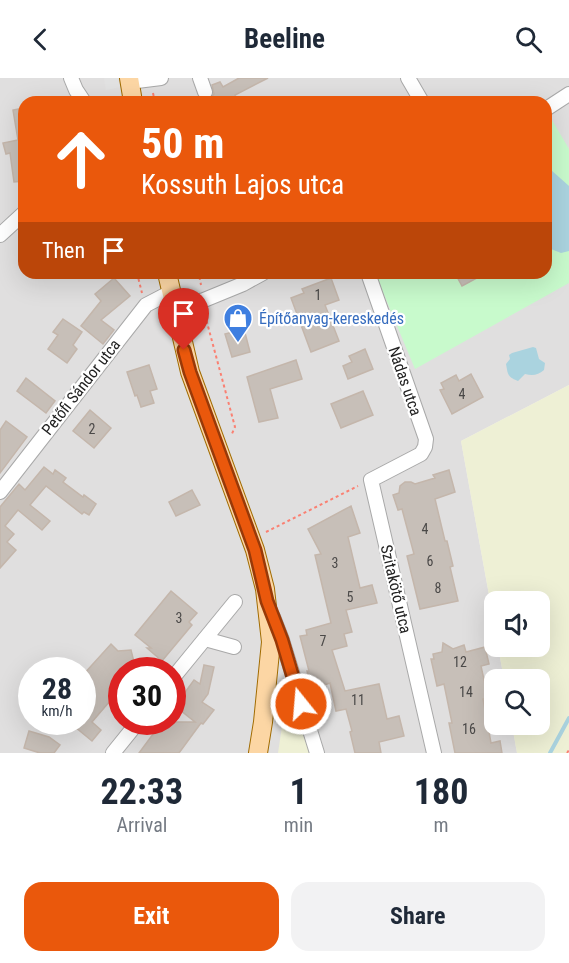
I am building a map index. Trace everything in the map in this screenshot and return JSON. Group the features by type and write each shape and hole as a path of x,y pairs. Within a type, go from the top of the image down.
{"main road":[{"path":"129,80 132,96"},
{"path":"168,279 190,372 255,550 267,601 271,642 258,753"}],"street":[{"path":"71,78 80,96"},
{"path":"129,80 161,78"},
{"path":"408,78 418,96"},
{"path":"552,105 569,94"},
{"path":"0,235 18,218"},
{"name":"Petőfi Sándor utca","path":"0,492 146,305 172,299 204,300 252,279"},
{"name":"Nádas utca","path":"370,279 426,439 421,453 371,480"},
{"name":"Szitakötő utca","path":"371,480 434,753"},
{"path":"267,601 282,640 317,753"},
{"path":"186,662 235,602"},
{"path":"205,639 234,647"},
{"path":"112,753 127,735"}],"path":[{"path":"139,279 146,305"},
{"path":"259,536 371,480"}],"shaded area":[{"path":"0,78 569,78 569,385 461,441 488,591 484,591 484,657 500,657 502,669 484,669 484,735 514,735 517,753 0,753"},
{"path":"104,78 118,78 120,87 106,90"}],"green space":[{"path":"552,120 569,149 569,283 415,369 378,279 552,279"},
{"path":"569,385 569,753 517,753 514,735 550,735 550,669 502,669 500,657 550,657 550,591 488,591 461,441"},
{"path":"296,686 317,753 278,753 286,700"}],"water":[{"path":"552,171 569,186 569,251 561,253 552,249"},
{"path":"536,348 539,359 545,363 544,370 535,375 525,374 518,381 512,378 506,364 510,359 509,355"}],"building":[{"path":"239,78 268,78 236,96 212,96 212,85 220,82 223,87"},
{"path":"18,109 18,140 13,110"},
{"path":"18,140 18,182 14,182 10,153 6,154 3,143"},
{"path":"115,279 130,296 101,320 114,330 103,344 81,326 101,301 95,294"},
{"path":"331,279 339,300 325,305 339,341 311,352 291,298 304,293 302,289"},
{"path":"458,279 475,279 462,286"},
{"path":"63,319 82,332 73,345 77,349 67,363 48,349 58,335 53,332"},
{"name":"Építőanyag-kereskedés","path":"244,329 250,352 232,357 225,334"},
{"path":"365,349 373,369 348,379 343,366 352,362 349,356"},
{"path":"296,360 302,379 270,389 278,418 259,422 247,377"},
{"path":"149,365 157,389 150,391 154,403 141,407 127,372"},
{"path":"471,374 483,397 452,414 440,390 444,389 441,383 456,375 459,381"},
{"path":"26,378 55,401 46,413 17,391"},
{"path":"363,391 373,415 341,428 331,404"},
{"path":"90,410 111,428 94,448 73,431"},
{"path":"6,421 27,437 0,473 0,430"},
{"path":"44,467 53,474 55,470 66,478 63,482 96,504 89,515 84,512 82,514 46,486 30,505 50,521 42,530 18,510 5,526 14,534 7,542 16,550 0,568 0,507 19,484 25,490"},
{"path":"449,470 455,492 435,499 453,566 450,567 458,601 420,609 407,556 414,554 402,509 398,510 393,495 399,493 400,486 405,482 415,484 435,478 433,475"},
{"path":"192,490 200,505 176,516 169,502"},
{"path":"351,506 360,533 348,537 360,588 372,585 377,603 346,610 352,632 344,634 347,646 332,650 345,691 379,684 387,719 399,716 404,736 379,742 381,753 355,753 346,709 336,711 330,683 312,689 300,636 307,635 306,630 331,623 315,555 321,554 308,529"},
{"path":"171,591 197,613 189,622 192,625 165,657 157,657 147,648 151,648 135,635"},
{"path":"443,643 453,649 464,645 466,652 484,647 484,657 487,657 489,664 481,666 484,680 484,735 490,735 491,743 500,741 502,753 455,753 444,684 437,686 431,659 434,659 433,654 442,652"},
{"path":"111,644 118,651 131,650 133,657 108,657 108,703 96,717 96,661"},
{"path":"204,665 214,667 208,694 202,702 214,710 203,724 201,723 179,753 139,753 152,735 186,735 186,722 195,722 186,715 186,691 194,680 200,684"},
{"path":"96,726 101,730 92,741 85,735 96,735"},
{"path":"28,735 49,737 60,745 54,753 40,753 24,748"}],"waterway":[{"path":"550,753 569,718"}],"place":[{"name":"Építőanyag-kereskedés","path":"238,344"}],"route":[{"path":"184,350 255,550 267,601 282,640 301,704"}]}
